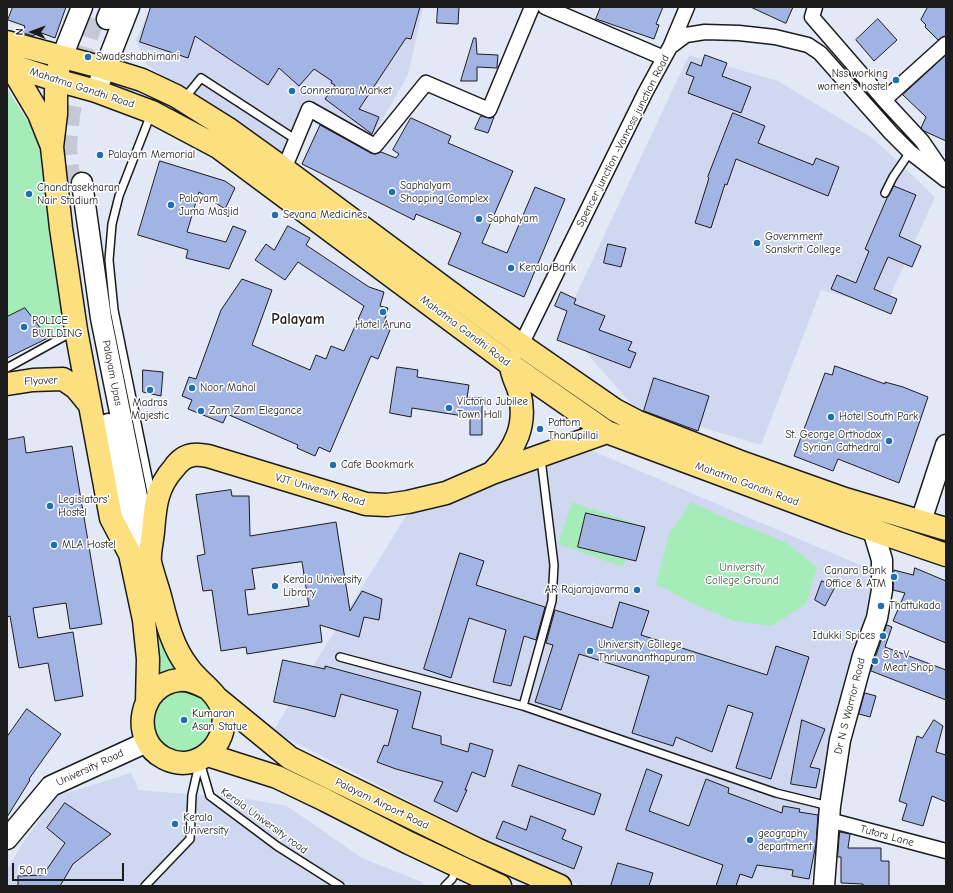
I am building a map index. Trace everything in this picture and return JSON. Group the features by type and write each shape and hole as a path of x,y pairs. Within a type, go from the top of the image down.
{"main road":[{"name":"Mahatma Gandhi Road","path":"7,42 104,68 142,80 184,100 284,168 521,345 615,410 638,422 738,461 838,497 946,529"},
{"path":"62,57 56,80 56,114 52,147 61,228 76,330 111,518 140,557 171,635 182,658 188,668 212,693 223,710 224,723 222,735 217,746 204,757 189,763 176,762 165,759 155,752 147,742 142,729 142,715 155,690 167,683 180,680 193,681 212,693"},
{"name":"Mahatma Gandhi Road","path":"8,64 56,80 96,90 152,112 218,147 511,365 607,432 873,530 946,555"},
{"path":"8,64 39,114 52,147"},
{"path":"492,473 514,447 521,428 522,408 520,392 511,365"},
{"name":"Flyover","path":"7,384 33,380 63,379 76,388 90,405"},
{"name":"VJT University Road","path":"140,557 159,492 165,478 185,457 195,454 208,456 366,504 387,505 408,502 446,493 492,473 607,432"},
{"path":"140,557 148,659 147,703"},
{"name":"Palayam Airport Road","path":"212,693 290,758 476,849 560,886"},
{"name":"Palayam Airport Road","path":"204,757 277,777 500,886"}],"street":[{"path":"96,90 129,7"},
{"path":"284,168 309,109 375,146 426,83 490,110 532,7"},
{"path":"545,7 667,53 687,7"},
{"path":"815,7 812,17 884,100 922,141 946,177"},
{"path":"62,57 99,11"},
{"name":"Spencer junction -Vanross junction Road","path":"511,365 645,93 667,53 686,35 705,32 739,33 775,37 808,45 820,53 891,133 910,152 946,180"},
{"path":"884,100 946,44"},
{"name":"Palayam Upas","path":"76,184 90,319 140,557"},
{"path":"921,521 946,445"},
{"name":"Dr N S Warrior Road","path":"824,886 829,813 840,740 863,656 877,618 882,590 882,560 873,530"},
{"name":"University Road","path":"7,839 51,786 147,742"},
{"name":"Tutors Lane","path":"829,813 946,851"}],"lane":[{"path":"184,100 201,78 295,139"},
{"path":"152,112 118,196 112,224 109,260 114,310 155,509"},
{"path":"885,193 893,177 910,152"},
{"path":"7,368 76,330"},
{"path":"523,706 552,601 554,565 541,456"},
{"path":"340,657 523,706 776,793 829,813"},
{"path":"145,886 190,839 192,795 204,757"},
{"name":"Kerala University road","path":"204,757 210,796 277,846 340,886"},
{"path":"445,886 452,879 458,866"}],"shaded area":[{"name":"Connemara Market","path":"151,7 423,7 408,75 375,133 318,107 288,162 147,65 136,40"},
{"name":"Government Sanskrit College","path":"689,55 778,81 874,139 935,197 885,307 821,290 761,445 634,407 562,325"},
{"name":"University College Thriuvananthapuram","path":"593,451 874,571 810,886 581,886 468,831 273,731 409,511"},
{"name":"Kerala University","path":"131,773 139,790 210,796 225,795 287,806 362,858 422,882 425,886 7,886 7,870 24,841 57,796"}],"green space":[{"name":"Chandrasekharan Nair Stadium","path":"7,89 41,142 67,322 48,338 7,358"},
{"path":"572,502 637,524 623,567 558,544"},
{"name":"University College Ground","path":"691,502 723,517 785,542 817,567 806,604 772,626 735,621 698,606 656,584 669,534"},
{"path":"151,603 186,671 155,684"},
{"path":"180,690 197,690 216,707 209,746 177,754 162,743 157,735 154,720 160,705 172,694"}],"building":[{"path":"13,7 66,7 55,38 36,31 34,36 23,33 25,26 8,20"},
{"path":"151,7 420,7 411,39 406,38 359,109 379,117 372,134 325,99 335,85 331,83 332,81 314,69 299,86 279,68 268,85 195,36 188,58 140,42"},
{"path":"438,7 459,7 458,24 437,23"},
{"path":"601,7 663,7 656,24 659,25 654,39 596,19"},
{"path":"751,7 793,7 786,23"},
{"path":"928,7 946,7 946,36 938,40 925,27 926,25 921,20"},
{"path":"878,19 897,40 874,61 856,40"},
{"path":"474,38 476,38 477,54 498,55 497,68 477,67 477,81 461,81"},
{"path":"705,55 727,63 722,76 751,87 741,113 688,93 694,77 686,74 691,62 701,66"},
{"path":"946,55 946,141 924,131 921,128 926,117 903,95"},
{"path":"733,113 765,126 758,143 813,165 816,158 839,167 828,196 736,159 727,185 725,184 711,228 695,223 709,178 708,177"},
{"path":"481,116 490,118 494,117 488,133 475,129"},
{"path":"411,118 451,136 448,143 513,171 482,243 507,253 535,187 565,199 524,297 448,264 461,233 416,214 414,220 302,164 320,125 371,153 375,154 381,152 396,158 399,154 393,150"},
{"name":"Palayam Juma Masjid","path":"160,161 225,181 235,188 225,209 199,192 187,232 226,242 233,226 246,231 229,269 186,258 188,250 138,235"},
{"path":"894,186 916,195 899,236 921,246 912,267 888,257 874,289 897,299 891,314 831,289 837,275 856,283 869,251 865,249 887,198"},
{"path":"288,226 310,238 306,245 369,287 384,292 380,306 388,308 383,326 390,330 378,359 371,356 330,452 319,447 315,456 297,448 298,445 227,414 223,423 188,409 192,400 182,396 189,377 196,379 221,310 242,279 272,290 252,345 310,370 316,355 326,359 331,346 344,351 364,306 298,262 285,280 255,260 266,244 274,250"},
{"path":"608,244 626,248 621,267 604,263"},
{"path":"561,292 576,299 574,304 605,316 599,330 632,342 628,350 636,353 630,368 557,340 567,311 555,306"},
{"name":"POLICE BUILDING","path":"25,308 48,338 7,358 7,317"},
{"path":"835,366 885,384 885,382 903,387 928,397 899,483 838,459 833,471 794,456 825,373 832,375"},
{"path":"397,367 418,370 417,377 469,385 467,398 482,398 482,435 470,435 470,417 412,408 411,417 390,413"},
{"path":"143,370 163,372 161,396 143,392"},
{"path":"654,378 709,396 698,431 644,411"},
{"name":"MLA Hostel","path":"24,437 26,453 72,446 102,624 70,629 66,603 33,608 38,638 73,632 83,696 55,701 48,663 19,668 10,616 7,617 7,440"},
{"path":"231,490 232,496 249,496 250,536 336,522 350,611 362,591 382,599 379,620 364,617 359,637 320,625 322,642 247,654 246,647 221,651 212,590 203,591 197,556 205,554 196,495","holes":["302,562 309,606 248,615 245,590 255,589 252,569"]},
{"path":"586,513 645,527 636,561 578,547"},
{"path":"460,553 484,561 476,585 545,607 536,640 524,636 511,686 493,682 506,630 469,618 451,678 424,669"},
{"path":"915,568 946,581 946,643 893,621 905,593 893,590 894,570 913,575"},
{"path":"822,581 835,587 825,606 815,600"},
{"path":"620,602 649,611 641,635 767,675 776,646 809,657 771,779 736,768 753,713 728,705 712,752 676,737 673,746 632,733 649,676 579,654 561,710 535,702 553,645 546,643 555,610 612,628"},
{"path":"887,625 892,627 885,647 946,670 946,700 871,671"},
{"path":"283,660 325,669 325,666 421,692 412,728 441,736 441,744 468,752 470,743 493,750 485,777 472,772 465,790 467,790 457,812 434,801 443,782 377,762 384,745 388,746 398,710 341,694 335,717 274,702"},
{"path":"865,693 876,696 870,717 859,714"},
{"path":"27,709 61,734 29,779 30,780 7,817 7,737"},
{"path":"802,720 825,729 810,767 820,769 816,788 791,784"},
{"path":"934,720 943,726 936,752 946,755 946,802 932,796 923,826 902,820 907,804 899,801 917,736 922,738"},
{"path":"519,765 601,794 594,815 512,786"},
{"path":"647,769 662,775 649,811 689,826 706,779 729,788 728,793 782,813 783,806 800,809 799,812 818,815 816,844 809,879 792,876 793,870 757,865 752,878 740,874 736,886 716,886 723,865 626,830"},
{"path":"65,803 111,834 73,864 60,886 18,886 18,876 43,875 65,843 47,828"},
{"path":"531,816 566,830 562,839 582,847 574,869 496,838 503,821 526,830"},
{"path":"840,832 850,834 848,848 881,848 881,861 889,861 889,886 863,886 863,884 841,883 841,857 838,857"},
{"path":"618,863 653,873 649,886 611,886"}],"tunnel":[{"path":"71,185 67,147 70,115 83,55 95,15"}],"place":[{"name":"Swadeshabhimani","path":"88,57"},
{"name":"Nss working women's hostel","path":"896,80"},
{"name":"Connemara Market","path":"292,91"},
{"name":"Palayam Memorial","path":"100,155"},
{"name":"Saphalyam Shopping Complex","path":"392,192"},
{"name":"Chandrasekharan Nair Stadium","path":"29,194"},
{"name":"Palayam Juma Masjid","path":"171,205"},
{"name":"Sevana Medicines","path":"275,215"},
{"name":"Saphalyam","path":"479,219"},
{"name":"Government Sanskrit College","path":"757,243"},
{"name":"Kerala Bank","path":"511,268"},
{"name":"Hotel Aruna","path":"383,312"},
{"name":"POLICE BUILDING","path":"24,327"},
{"name":"Noor Mahal","path":"192,388"},
{"name":"Madras Majestic","path":"150,390"},
{"name":"Victoria Jubilee Town Hall","path":"449,408"},
{"name":"Zam Zam Elegance","path":"201,411"},
{"name":"Hotel South Park","path":"831,417"},
{"name":"Pattom Thanupillai","path":"540,429"},
{"name":"St. George Orthodox Syrian Cathedral","path":"889,441"},
{"name":"Cafe Bookmark","path":"333,465"},
{"name":"Legislators' Hostel","path":"50,506"},
{"name":"MLA Hostel","path":"54,545"},
{"name":"Canara Bank Office & ATM","path":"894,577"},
{"name":"Kerala University Library","path":"275,586"},
{"name":"AR Rajarajavarma","path":"637,590"},
{"name":"Thattukada","path":"881,606"},
{"name":"Idukki Spices","path":"883,636"},
{"name":"University College Thriuvananthapuram","path":"590,651"},
{"name":"S & V Meat Shop","path":"875,661"},
{"name":"Kumaran Asan Statue","path":"184,720"},
{"name":"Kerala University","path":"175,824"},
{"name":"geography department","path":"750,840"}],"district":[{"name":"Palayam","path":"298,320"}]}
